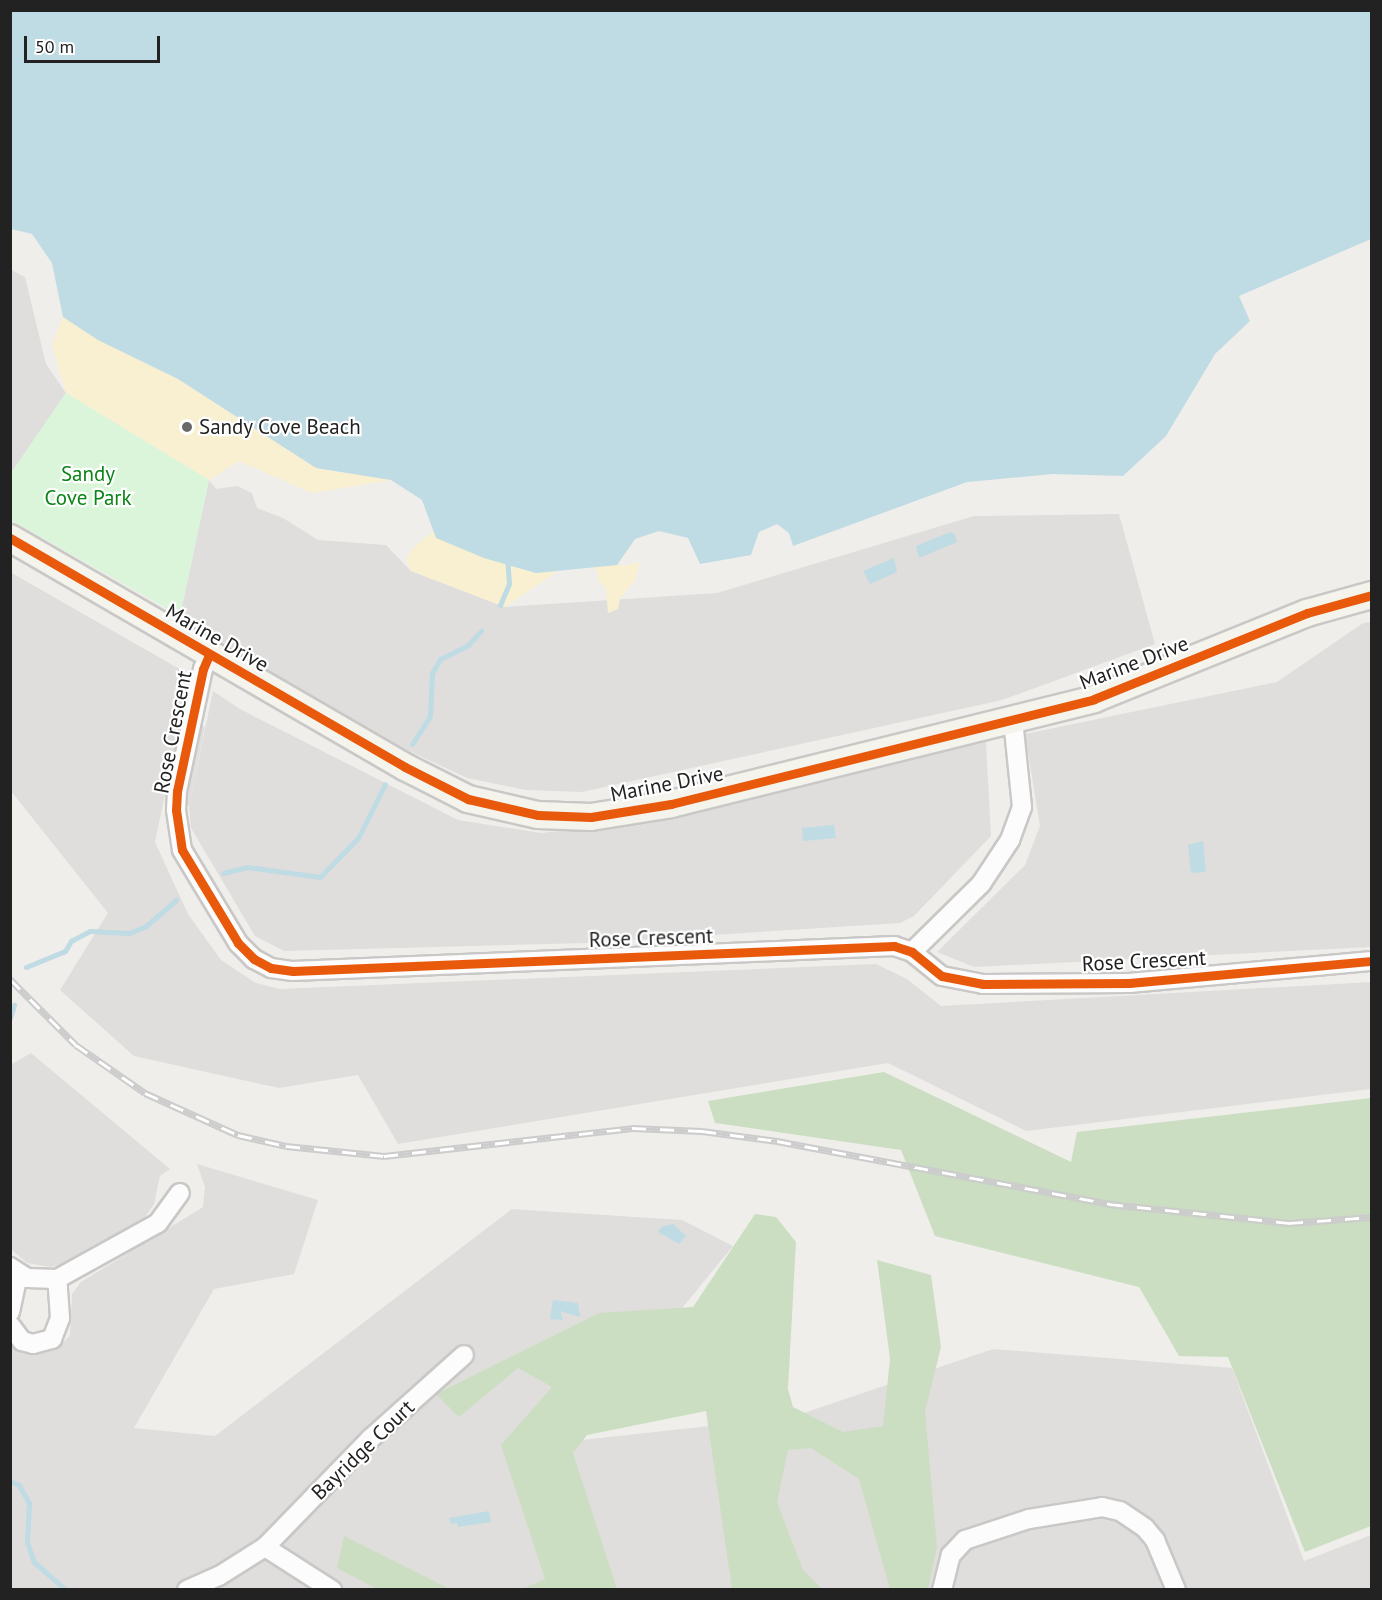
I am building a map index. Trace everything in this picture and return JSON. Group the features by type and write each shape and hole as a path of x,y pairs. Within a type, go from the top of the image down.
{"main road":[{"name":"Marine Drive","path":"10,538 200,649 468,799 538,814 591,817 631,813 1094,699 1307,613 1371,595"}],"street":[{"name":"Rose Crescent","path":"200,649 203,669 177,791 176,810 182,850 238,943 254,959 271,968 292,971 894,946 912,952 942,976 983,984 1128,983 1371,961"},
{"path":"912,952 981,884 1010,840 1022,807 1013,720"},
{"path":"10,1312 14,1271 57,1279 158,1222 180,1193"},
{"path":"10,1325 22,1341 33,1344 52,1339 60,1318 57,1279"},
{"name":"Bayridge Court","path":"187,1590 219,1576 265,1547 370,1439 464,1355"},
{"path":"942,1590 951,1555 965,1540 1029,1519 1102,1507 1120,1511 1145,1528 1155,1540 1176,1590"},
{"path":"265,1547 332,1590"}],"shaded area":[{"path":"11,270 25,277 46,364 66,393 11,473"},
{"path":"209,480 216,489 237,486 252,493 257,508 283,518 318,540 386,545 411,571 505,607 717,593 974,516 1119,514 1155,644 1002,700 582,792 526,790 467,778 341,719 225,651 221,640 180,616"},
{"path":"10,572 190,675 155,842 188,914 221,960 256,983 280,989 876,964 907,979 941,1006 1371,982 1371,1089 1026,1131 888,1063 398,1144 358,1075 279,1088 134,1056 60,990 108,913 11,791"},
{"path":"1371,622 1371,947 974,967 937,952 1025,865 1040,826 1025,734 1277,682 1363,623"},
{"path":"213,691 240,709 458,820 541,833 593,827 986,742 991,836 914,916 900,923 587,943 284,951 255,936 191,828 189,806"},
{"path":"199,725 205,727 189,806 182,804"},
{"path":"31,1053 170,1169 160,1176 154,1204 143,1220 76,1260 51,1267 27,1263 11,1249 10,1065"},
{"path":"197,1164 318,1200 294,1274 214,1289 134,1428 215,1436 512,1209 682,1220 733,1246 573,1441 792,1417 993,1349 1232,1368 1304,1561 1371,1535 1371,1589 11,1589 10,1340 27,1351 43,1353 59,1347 70,1335 72,1294 81,1282 203,1207 205,1187"}],"green space":[{"name":"Sandy Cove Park","path":"66,393 209,480 180,616 11,520 11,473"},
{"path":"884,1072 1071,1162 1077,1132 1371,1098 1371,1526 1305,1552 1228,1357 1179,1356 1139,1287 935,1236 901,1150 715,1123 708,1101"},
{"path":"755,1214 776,1217 796,1242 788,1389 793,1407 843,1432 883,1426 890,1359 877,1260 931,1275 941,1347 925,1411 937,1547 928,1589 890,1589 859,1479 811,1448 788,1450 777,1502 803,1570 822,1589 732,1589 706,1411 587,1435 573,1453 617,1589 522,1589 545,1579 501,1445 552,1387 518,1368 459,1417 436,1394 599,1313 693,1307"},
{"path":"344,1536 450,1589 377,1589 337,1568"}],"sand":[{"name":"Sandy Cove Beach","path":"63,317 98,340 178,379 316,468 391,480 312,493 239,461 209,480 66,393 52,345"},
{"path":"434,531 564,561 553,574 505,607 411,571 406,560 414,547"},
{"path":"583,561 624,566 640,562 635,580 620,598 618,609 608,613 606,589 598,580 598,571"}],"water":[{"path":"11,10 1371,11 1371,239 1239,296 1250,321 1215,354 1166,436 1123,476 1053,474 967,482 793,546 789,533 777,524 759,532 751,555 700,564 688,538 659,531 635,539 617,565 536,573 484,558 436,538 422,500 391,480 316,468 178,379 98,340 63,317 52,263 32,234 11,229"},
{"path":"950,532 955,534 957,542 919,558 916,546"},
{"path":"894,558 897,572 870,584 863,571"},
{"path":"834,825 836,838 803,841 802,828"},
{"path":"1203,841 1206,872 1191,873 1188,845"},
{"path":"673,1224 686,1236 679,1244 658,1232 661,1227"},
{"path":"553,1300 578,1303 580,1317 560,1311 563,1320 550,1319"},
{"path":"489,1511 491,1522 458,1527 457,1523 451,1524 449,1518"}],"waterway":[{"path":"500,605 509,584 507,558"},
{"path":"412,744 430,716 432,673 440,659 467,646 481,631"},
{"path":"223,873 247,867 320,877 358,838 385,784"},
{"path":"26,967 65,951 71,941 90,931 129,933 146,926 176,900"},
{"path":"10,1018 14,1005"},
{"path":"10,1481 19,1485 29,1503 27,1542 34,1562 66,1590"}],"railway":[{"path":"10,979 76,1045 145,1093 238,1135 286,1146 384,1156 632,1128 702,1131 777,1141 1109,1204 1289,1223 1372,1217"}],"cycle path":[{"path":"10,538 405,767 468,799 538,815 591,817 671,804 1094,699 1307,613 1372,595"},
{"path":"209,655 203,669 177,791 176,810 182,850 238,943 254,959 271,968 293,971 894,946 912,952 942,976 983,984 1129,983 1372,961"}],"place":[{"name":"Sandy Cove Beach","path":"187,427"}]}
